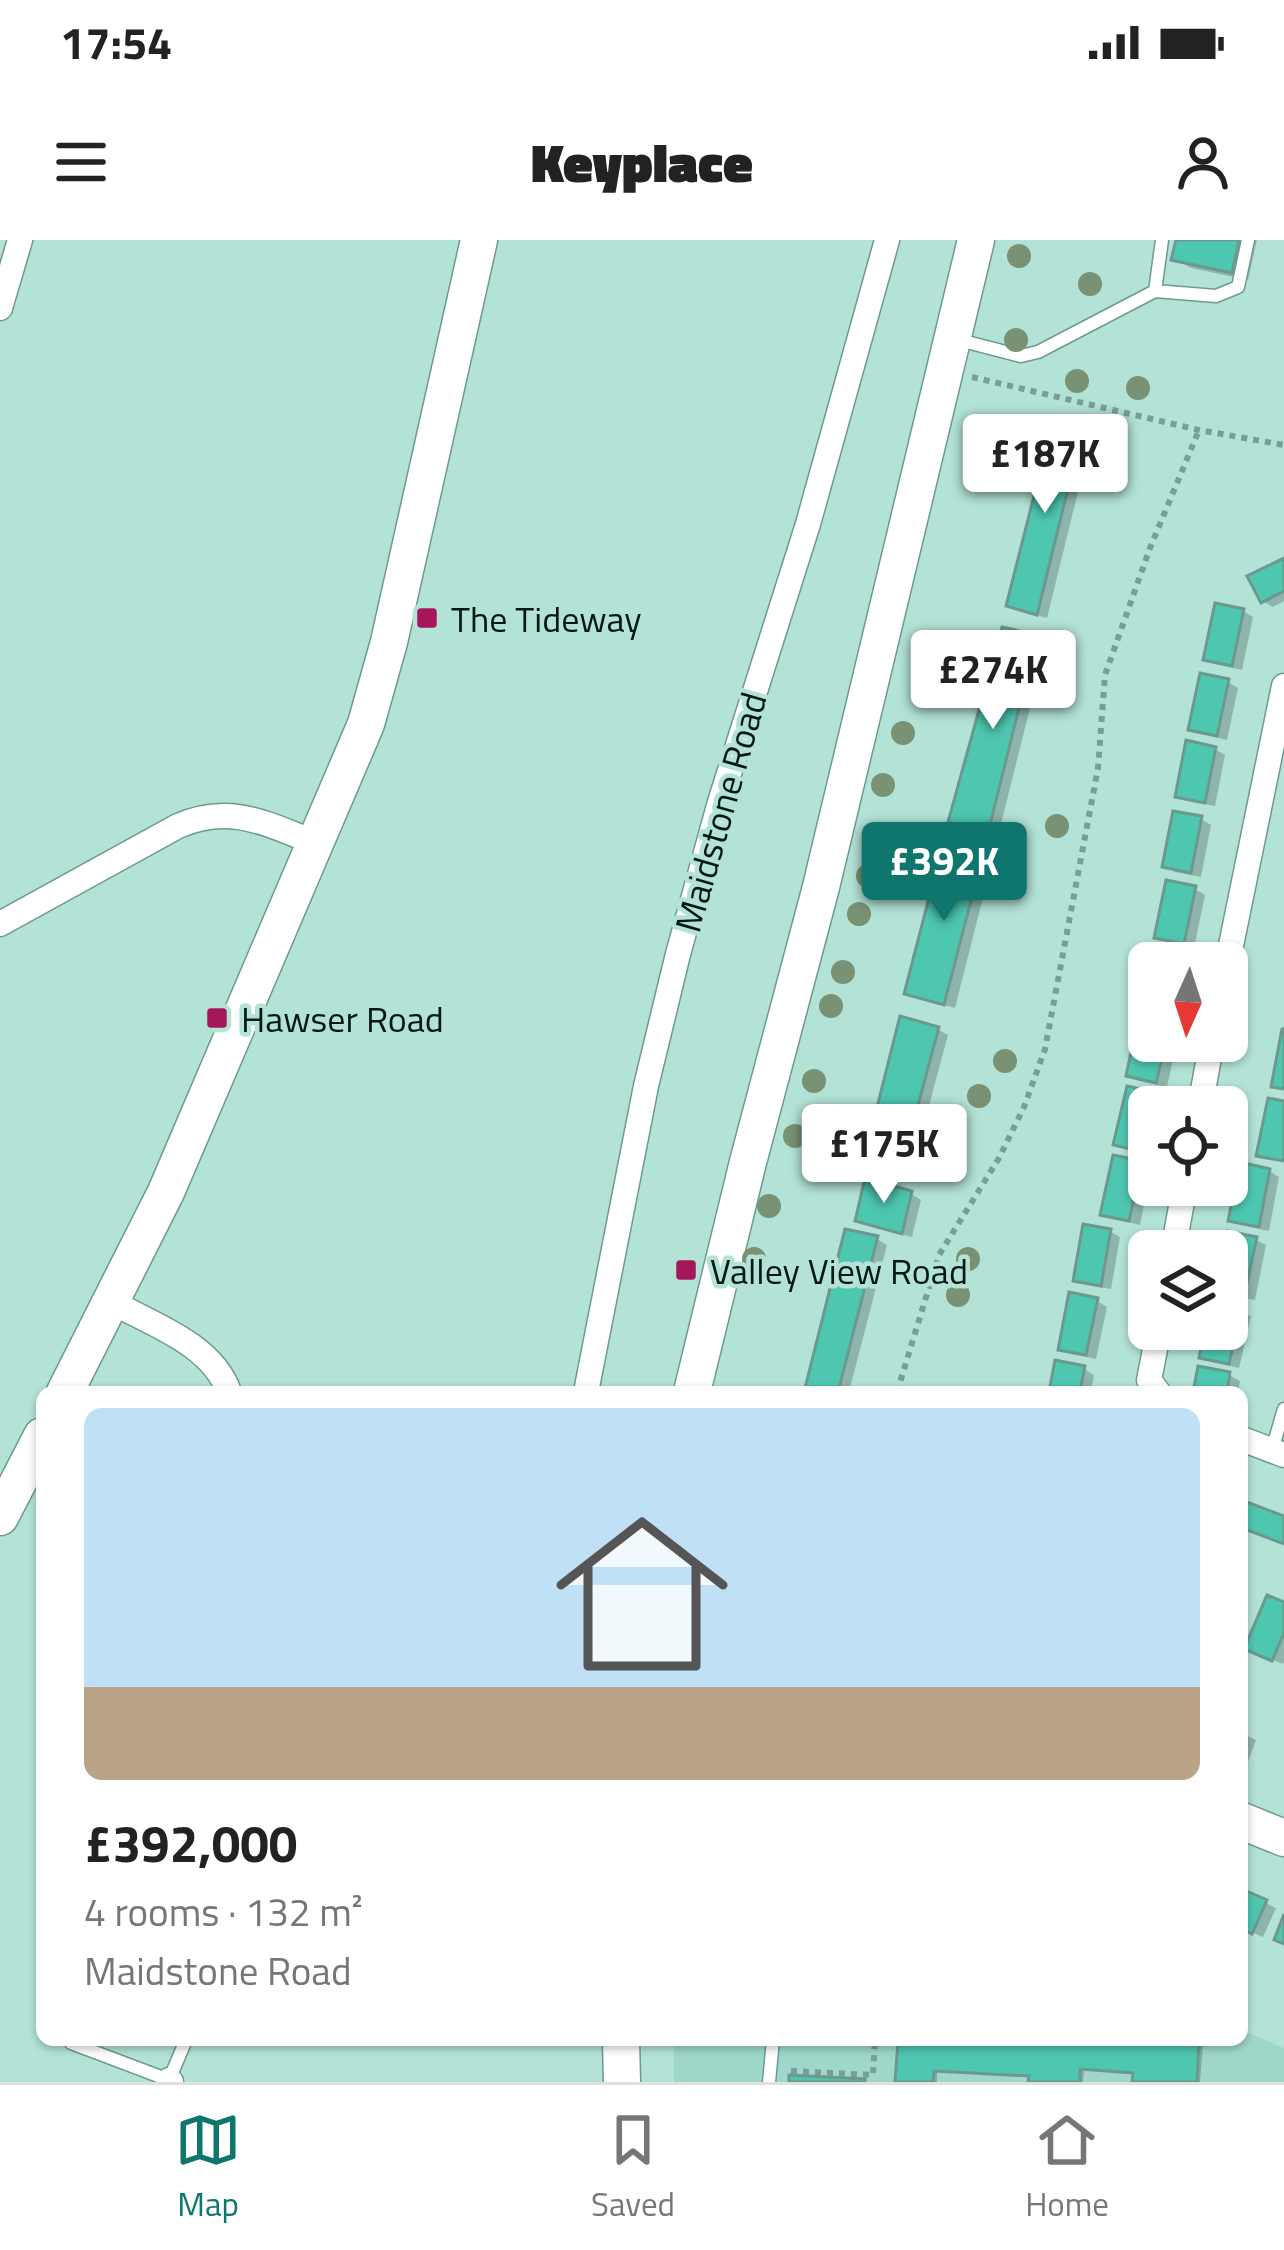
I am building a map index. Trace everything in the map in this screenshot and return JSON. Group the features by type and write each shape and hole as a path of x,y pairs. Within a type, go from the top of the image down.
{"street":[{"path":"0,308 20,240"},
{"path":"68,1386 166,1192 348,773 378,688 479,240"},
{"name":"Maidstone Road","path":"587,1386 646,1086 684,932 808,524 887,240"},
{"path":"693,1386 821,886 976,240"},
{"path":"1232,942 1284,686"},
{"path":"0,924 202,816 253,820 316,843"},
{"path":"112,1302 198,1349 227,1386"},
{"path":"1154,1386 1149,1380 1155,1350"},
{"path":"1248,1441 1278,1453"},
{"path":"0,1517 36,1448"},
{"path":"1248,1823 1284,1838"},
{"path":"620,2046 622,2082"}],"lane":[{"path":"1155,290 1162,240"},
{"path":"949,354 1021,356 1038,352 1155,290 1216,296 1238,287 1248,240"},
{"path":"1278,1453 1284,1409"},
{"path":"79,2046 170,2081 184,2046"},
{"path":"769,2082 770,2046"}],"path":[{"path":"949,354 1199,430 1284,446"},
{"path":"899,1386 939,1255 999,1158 1045,1049 1098,768 1105,675 1199,430"},
{"path":"786,2078 791,2071 873,2075 875,2046"}],"shaded area":[{"path":"1248,2033 1284,2048 1284,2082 674,2082 674,2046 1248,2046"}],"building":[{"path":"1176,240 1239,240 1232,273 1171,260"},
{"path":"1054,417 1084,423 1037,615 1006,606"},
{"path":"1284,558 1284,591 1261,603 1247,576"},
{"path":"1215,603 1244,609 1232,666 1203,660"},
{"path":"1002,627 1037,635 988,833 948,822"},
{"path":"1200,673 1229,679 1217,736 1188,730"},
{"path":"1186,740 1216,747 1205,803 1175,797"},
{"path":"1173,811 1202,816 1191,873 1162,867"},
{"path":"943,844 983,854 944,1005 904,994"},
{"path":"1166,880 1196,886 1184,942 1154,938"},
{"path":"900,1016 939,1027 899,1176 862,1167"},
{"path":"1284,1029 1284,1089 1271,1087"},
{"path":"1129,1062 1161,1062 1156,1083 1126,1076"},
{"path":"1127,1086 1128,1086 1128,1148 1113,1145"},
{"path":"1268,1098 1284,1101 1284,1161 1256,1156"},
{"path":"1113,1155 1128,1158 1129,1221 1100,1215"},
{"path":"1248,1164 1270,1169 1259,1227 1228,1221 1231,1206 1248,1206"},
{"path":"865,1178 912,1191 902,1234 855,1221"},
{"path":"1083,1224 1111,1229 1101,1286 1073,1281"},
{"path":"845,1229 878,1236 840,1386 806,1386"},
{"path":"1248,1235 1257,1237 1248,1279"},
{"path":"1069,1292 1098,1298 1086,1355 1058,1350"},
{"path":"1201,1350 1232,1350 1229,1364 1199,1358"},
{"path":"1055,1360 1085,1366 1081,1386 1050,1386"},
{"path":"1198,1366 1230,1372 1228,1386 1194,1386"},
{"path":"1248,1502 1284,1516 1284,1544 1248,1530"},
{"path":"1267,1595 1284,1602 1284,1633 1272,1661 1248,1651"},
{"path":"1248,1892 1267,1900 1252,1934 1248,1932"},
{"path":"1284,1914 1284,1944 1274,1940"},
{"path":"898,2046 1199,2046 1197,2082 1132,2082 1133,2073 1080,2069 1080,2082 1028,2082 1029,2076 934,2071 933,2082 895,2082"},
{"path":"789,2075 865,2079 865,2082 789,2082"}],"place":[{"name":"The Tideway","path":"427,618"},
{"name":"Hawser Road","path":"217,1018"},
{"name":"Valley View Road","path":"686,1270"}]}
